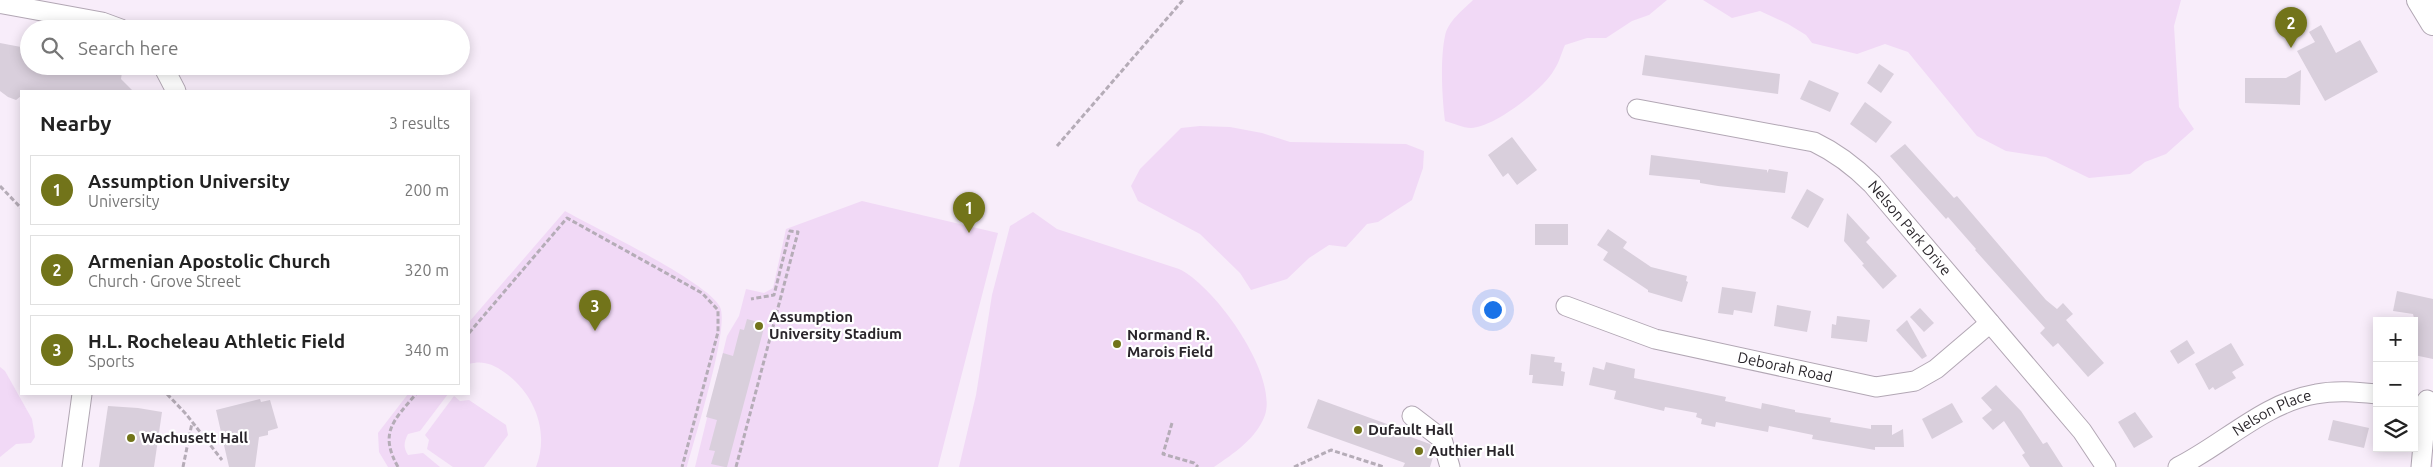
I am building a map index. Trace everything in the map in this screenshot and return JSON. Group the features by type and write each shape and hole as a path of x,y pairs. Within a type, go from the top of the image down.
{"main road":[{"path":"2419,0 2433,23"}],"street":[{"path":"3,4 91,20"},
{"path":"167,75 175,90"},
{"name":"Nelson Park Drive","path":"1637,109 1814,142 1835,152 1855,167 1872,184 2082,431 2106,467"},
{"name":"Deborah Road","path":"1566,306 1655,339 1876,387 1916,381 1936,369 1990,323"},
{"name":"Nelson Place","path":"2178,467 2269,410 2300,398 2332,392 2373,394"},
{"path":"72,467 82,395"},
{"path":"2421,467 2425,400"},
{"path":"1412,416 1442,439 1450,467"}],"path":[{"path":"1057,146 1183,0"},
{"path":"0,186 20,207"},
{"path":"470,331 567,218 702,293 718,310 718,332 682,467"},
{"path":"736,467 798,232 790,231 774,295 751,299"},
{"path":"168,395 222,460"},
{"path":"398,467 389,450 389,432 415,395"},
{"path":"183,467 192,422"},
{"path":"1172,424 1163,454 1194,463 1198,467"},
{"path":"1294,467 1331,450 1384,467"}],"shaded area":[{"path":"1473,0 1667,0 1649,15 1632,21 1606,38 1587,38 1565,45 1554,70 1529,97 1492,122 1471,128 1445,121 1442,67 1443,46 1449,25"},
{"path":"1703,0 2181,0 2174,26 2179,107 2194,129 2166,154 2145,162 2130,174 2089,178 2046,157 2006,151 1977,136 1908,52 1885,44 1857,54 1812,43 1806,35 1760,11 1732,18"},
{"path":"1200,126 1230,127 1262,133 1290,142 1406,144 1424,151 1423,168 1412,200 1378,222 1367,224 1346,247 1329,245 1309,258 1287,279 1251,290 1240,273 1200,234 1138,201 1131,186 1140,169 1181,128"},
{"path":"862,201 998,233 938,467 695,467 727,336 739,316 746,289 764,293 773,288 786,229"},
{"path":"565,211 674,270 695,284 711,296 720,307 722,319 716,359 687,467 536,467 540,453 540,427 531,402 515,381 500,369 483,363 470,364 470,321"},
{"name":"Normand R. Marois Field","path":"1033,212 1057,229 1179,269 1194,278 1209,293 1240,333 1253,355 1262,377 1267,398 1265,415 1256,431 1244,445 1214,467 959,467 976,395 992,295 1010,226"},
{"path":"0,367 5,371 32,419 35,437 31,443 16,444 0,457"},
{"path":"407,395 447,395 420,431 408,434 405,444 408,455 423,453 440,467 388,467 379,452 378,433"},
{"path":"454,396 460,401 469,400 506,425 508,435 484,467 453,467 427,449 429,440 425,435"}],"building":[{"path":"2321,25 2336,53 2360,40 2378,72 2325,101 2297,51 2315,42 2309,32"},
{"path":"0,43 20,47 20,75 122,75 121,79 132,90 20,90 20,97 16,100 0,91"},
{"path":"1645,55 1780,74 1778,94 1642,75"},
{"path":"1879,64 1894,74 1881,93 1867,83"},
{"path":"2301,70 2300,105 2245,103 2245,78 2286,78"},
{"path":"1809,80 1839,93 1830,112 1800,99"},
{"path":"1865,102 1892,122 1876,143 1850,124"},
{"path":"1512,137 1537,170 1517,185 1508,173 1503,177 1488,155"},
{"path":"1905,144 1954,198 1957,196 2046,300 2057,309 2063,303 2073,314 2066,320 2104,363 2088,377 2058,343 2053,347 2040,333 2045,328 1948,217 1946,219 1890,156"},
{"path":"1651,155 1767,170 1767,173 1769,169 1788,172 1785,193 1718,186 1700,183 1700,180 1649,175"},
{"path":"1807,189 1824,199 1808,228 1791,218"},
{"path":"1847,213 1870,238 1866,242 1897,276 1883,289 1844,241"},
{"path":"1535,224 1568,224 1568,245 1535,245"},
{"path":"1608,229 1627,242 1623,248 1651,267 1687,276 1686,281 1688,282 1682,302 1648,292 1648,290 1603,260 1608,252 1597,245"},
{"path":"1722,287 1756,292 1752,313 1734,310 1733,315 1718,313"},
{"path":"2397,291 2433,299 2433,359 2418,356 2418,317 2414,317 2413,314 2393,311"},
{"path":"1777,305 1811,311 1807,332 1774,326"},
{"path":"1920,308 1934,323 1924,332 1910,317"},
{"path":"1837,316 1870,320 1867,342 1831,338 1832,324 1836,325"},
{"path":"747,319 765,324 727,467 725,467 711,464 715,451 709,450 717,420 706,417 723,353 733,356 740,329 744,330"},
{"path":"1907,320 1927,356 1922,359 1896,330"},
{"path":"2187,340 2195,353 2178,364 2170,351"},
{"path":"2231,343 2244,365 2232,372 2236,378 2215,390 2213,387 2209,390 2195,364"},
{"path":"1531,354 1555,357 1554,362 1562,363 1561,371 1565,372 1563,386 1532,383 1533,375 1529,375"},
{"path":"1606,362 1635,369 1634,378 1726,397 1725,401 1761,409 1762,403 1795,410 1795,412 1831,418 1830,422 1871,429 1871,425 1892,425 1892,435 1903,429 1904,447 1875,447 1875,450 1812,439 1813,435 1769,426 1768,432 1716,422 1715,427 1701,424 1702,419 1696,417 1697,413 1665,407 1664,411 1614,399 1616,391 1589,385 1593,367 1604,370"},
{"path":"1996,385 2021,411 2043,444 2047,442 2063,467 2030,467 2022,455 2025,453 2004,421 1993,430 1982,418 1992,410 1981,398"},
{"path":"260,399 261,402 270,400 278,428 268,431 268,435 259,437 255,467 229,467 216,410"},
{"name":"Dufault Hall","path":"1318,399 1409,432 1408,436 1430,444 1434,454 1430,467 1403,467 1405,463 1307,428"},
{"path":"1952,403 1963,422 1932,439 1922,419"},
{"name":"Wachusett Hall","path":"108,406 162,412 154,467 99,467"},
{"path":"2135,412 2153,437 2134,448 2118,422"},
{"path":"2333,420 2369,428 2364,448 2328,440"}],"place":[{"name":"Armenian Apostolic Church","path":"2291,48"},
{"name":"Assumption University","path":"969,233"},
{"name":"Assumption University Stadium","path":"759,326"},
{"name":"H.L. Rocheleau Athletic Field","path":"595,331"},
{"name":"Normand R. Marois Field","path":"1117,344"},
{"name":"Dufault Hall","path":"1358,430"},
{"name":"Wachusett Hall","path":"131,438"},
{"name":"Authier Hall","path":"1419,451"}]}
